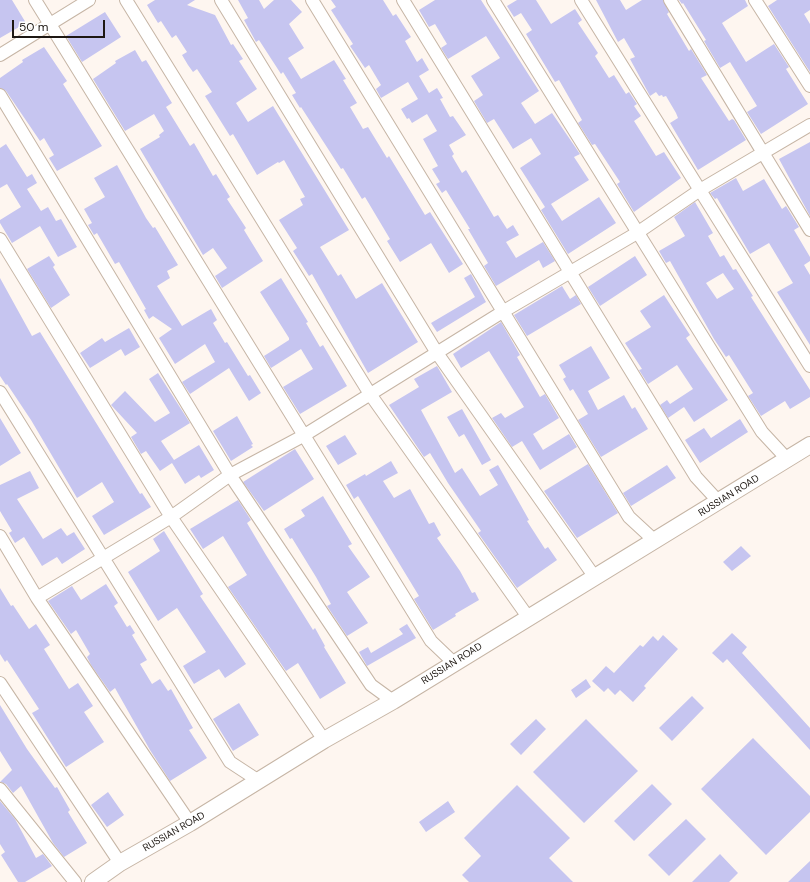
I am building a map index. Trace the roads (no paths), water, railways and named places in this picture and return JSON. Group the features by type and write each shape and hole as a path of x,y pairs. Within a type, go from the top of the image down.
{"main road":[{"name":"RUSSIAN ROAD","path":"93,882 324,740 392,701 594,576 655,541 788,460 810,445"}],"street":[{"path":"35,0 431,641 454,663"},
{"path":"0,55 89,0"},
{"path":"126,0 370,394 528,617"},
{"path":"221,0 437,353 594,576"},
{"path":"312,0 629,517 655,541"},
{"path":"404,0 569,272 696,477 719,502"},
{"path":"493,0 762,432 788,460"},
{"path":"581,0 810,366"},
{"path":"670,0 810,230"},
{"path":"755,0 810,86"},
{"path":"0,96 230,475 371,685 392,701"},
{"path":"37,598 171,517 230,475 303,436 504,311 637,233 700,190 810,125"},
{"path":"0,239 171,517 324,740"},
{"path":"0,392 230,762 259,781"},
{"path":"1,543 190,823"},
{"path":"0,683 120,864"},
{"path":"0,789 75,882"}]}
